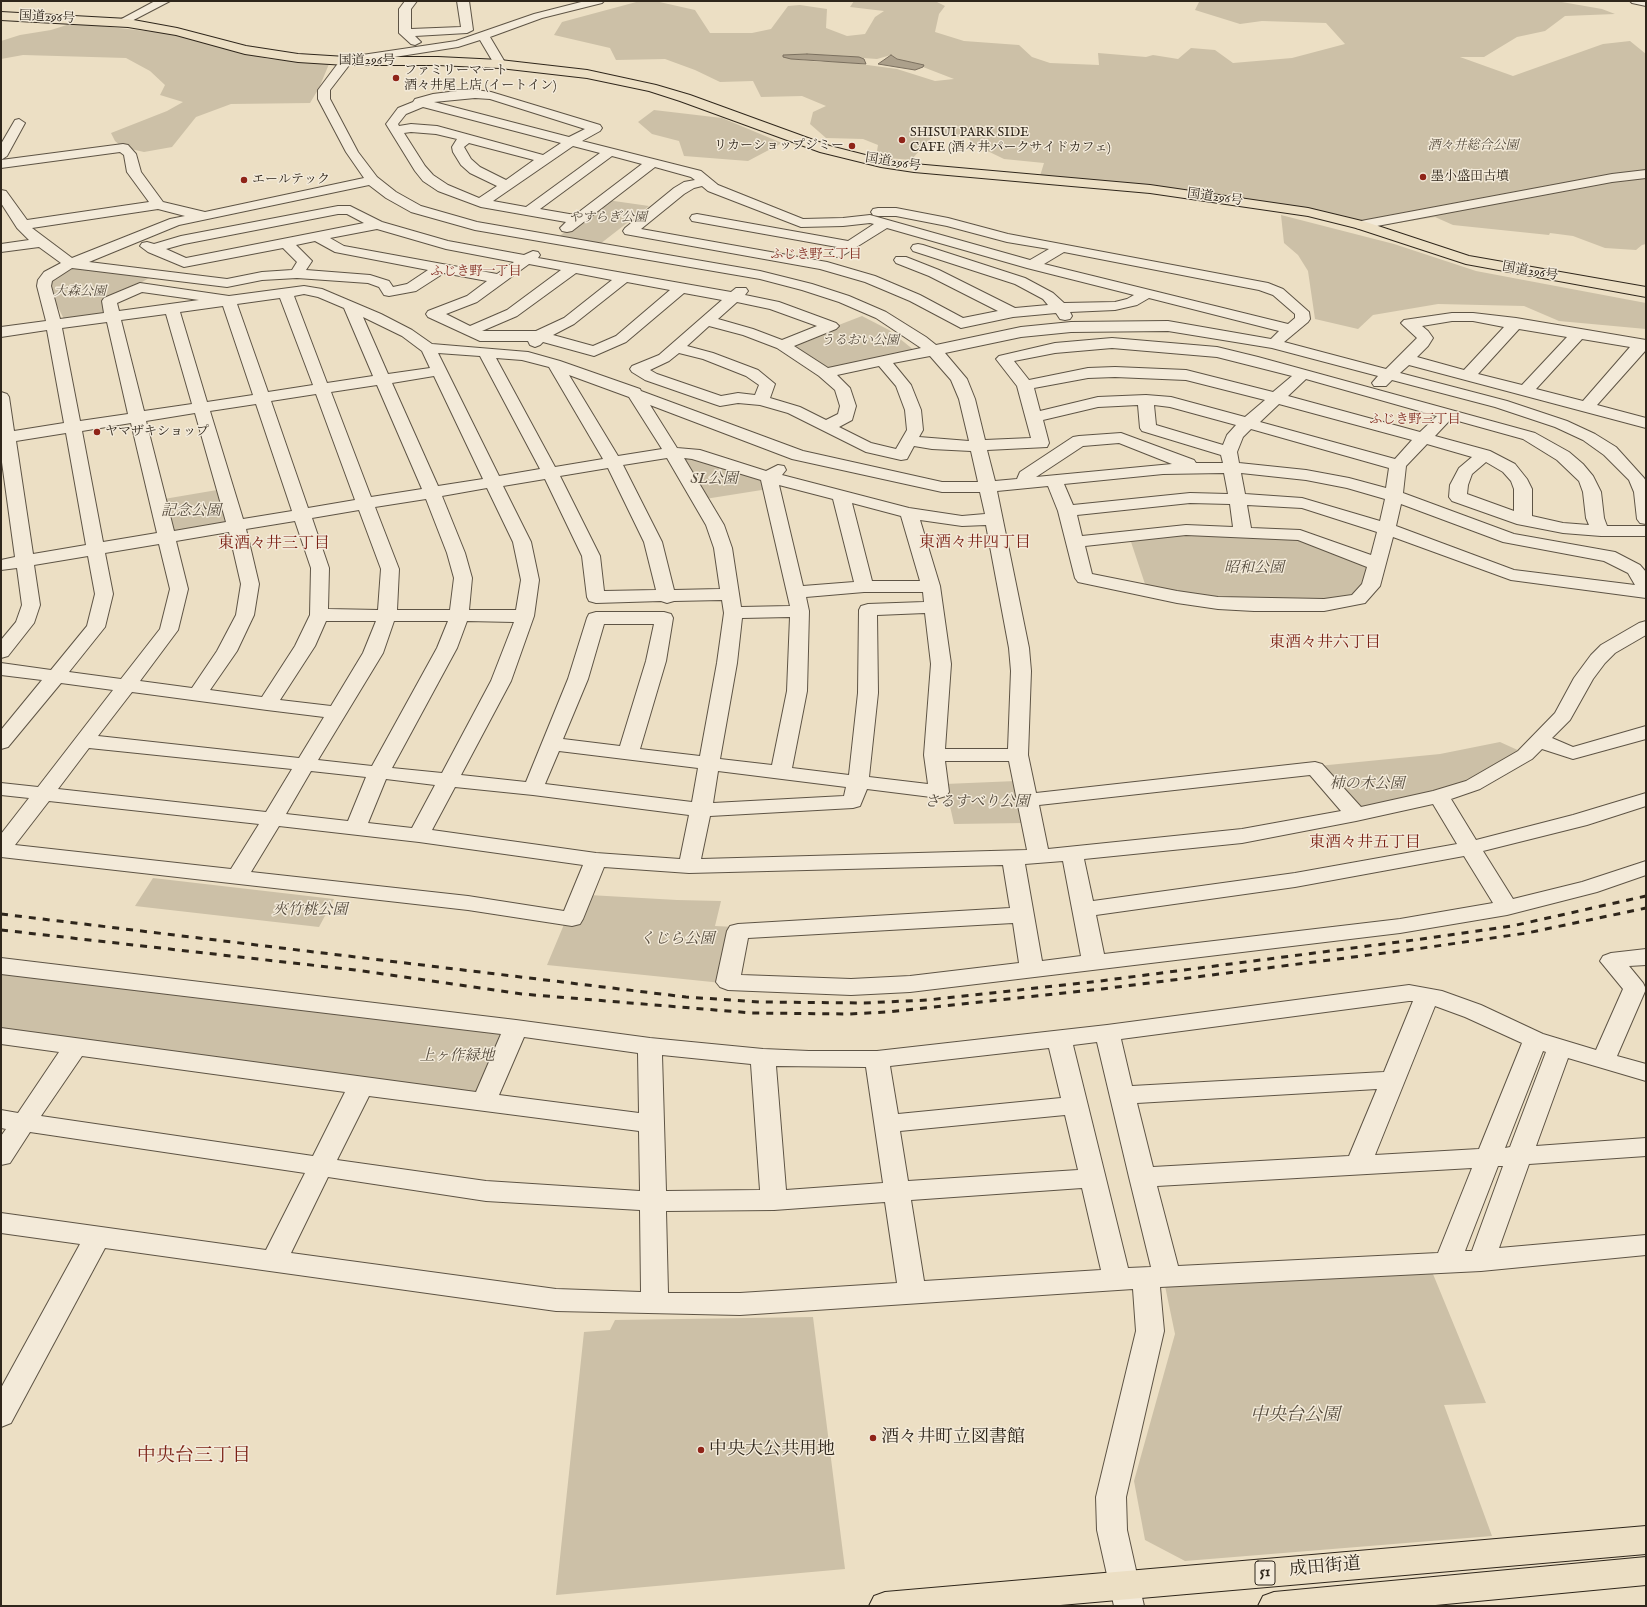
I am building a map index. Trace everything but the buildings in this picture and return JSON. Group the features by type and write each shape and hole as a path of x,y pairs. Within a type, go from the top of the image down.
{"highway":[{"name":"国道296号","path":"1,16 120,22 177,32 226,46 259,52 346,61 438,61 500,64 587,74 652,88 685,98 825,149 881,162 914,168 1150,189 1308,212 1361,225 1466,260 1646,292"},
{"name":"成田街道","path":"885,1606 1127,1595 1646,1540"},
{"name":"成田街道","path":"1274,1606 1646,1571"}],"street":[{"path":"120,22 164,1"},
{"path":"411,1 404,9 405,33 424,51"},
{"path":"405,33 467,30 462,1"},
{"path":"598,1 538,16 484,37 458,44 424,51 346,61 324,90 324,98 352,152 372,180 391,194 416,209 475,226 760,275 808,287 862,307 909,331 934,349 951,368 963,388 979,445 988,487 993,520 1019,648 1021,671 1018,755 1039,856"},
{"path":"1636,1 1646,3"},
{"path":"484,37 500,64"},
{"path":"482,202 570,142 596,128 491,96 457,95 419,102 402,111 392,124 428,178 461,196 482,202 528,212 577,220"},
{"path":"419,102 696,174 713,188 801,223 870,219 1032,265 1290,329"},
{"path":"1,156 19,123"},
{"path":"395,130 411,128 437,130 544,159"},
{"path":"466,139 461,142 458,147 459,152 466,162 475,170 508,185"},
{"path":"1,164 122,148 130,154 134,172 158,204"},
{"path":"528,212 609,152"},
{"path":"652,163 552,239 527,260 472,299 433,314 480,336 540,336 594,351 621,339 680,288"},
{"path":"1361,225 1646,174"},
{"path":"1,744 57,677 96,627 104,594 74,427 54,325 44,286 45,280 49,275 71,264 175,222 372,180"},
{"path":"705,181 689,185 679,191 630,231 817,264 934,273 1013,313"},
{"path":"1,194 22,225 40,243 71,264 227,283 262,276 297,274 370,279 384,284 389,292 410,288 440,269"},
{"path":"673,238 707,210 739,198"},
{"path":"22,225 158,204 180,211 210,214"},
{"path":"153,249 181,240 338,210 350,210 377,224 446,245 774,305 831,326 782,345"},
{"path":"861,220 875,212 896,212 948,222 1007,238 1062,247 1263,286 1278,292 1302,312 1303,319 1273,344"},
{"path":"697,218 849,245"},
{"path":"817,264 886,223"},
{"path":"133,239 184,263 377,224"},
{"path":"317,237 340,249 499,279"},
{"path":"885,270 935,237"},
{"path":"1,248 40,243"},
{"path":"286,243 305,261 297,274"},
{"path":"1032,265 1062,247"},
{"path":"918,248 1020,281 1048,296 1060,308 1083,345"},
{"path":"780,257 664,358 638,369 651,377 720,402 738,398 761,400 794,410 866,447 901,455 915,430 913,410 903,385 883,361"},
{"path":"470,331 512,313 574,268"},
{"path":"885,270 915,298 961,323 1013,313 1060,308 1115,306 1132,302 1146,294"},
{"path":"523,355 540,336 569,321 623,278"},
{"path":"1187,304 1220,278"},
{"path":"1,850 127,686 168,630 179,589 114,316 109,301 140,287 228,300"},
{"path":"1,332 304,290 322,293 376,317 406,333 428,348 523,355 555,364 634,392 798,455 942,487 988,487 1024,482 1054,481 1163,469 1233,468 1306,475 1349,483 1394,496 1509,538 1609,556 1634,569 1642,579 1646,591 1510,575 1387,529 1329,510 1302,503 1190,498 1067,511"},
{"path":"237,877 306,766 373,653 387,616 390,570 366,503 285,292"},
{"path":"228,300 261,398 303,514 320,568 319,615 305,646 267,704"},
{"path":"351,307 432,492 456,553 463,578 459,617 447,648 378,774 355,828"},
{"path":"172,308 236,526 250,584 245,615 228,651 198,694"},
{"path":"1371,392 1423,343 1425,338 1409,323 1452,317 1473,317 1644,345"},
{"path":"707,321 748,332 782,345 825,373 842,388 848,406 846,418 827,426"},
{"path":"1467,376 1516,323"},
{"path":"825,373 1021,332 1071,327 1168,326 1273,344 1507,406 1561,424 1589,437 1610,451 1636,478 1643,492 1646,519"},
{"path":"1526,391 1578,334"},
{"path":"909,440 932,444 979,445 1041,443 1025,385 1004,359 1055,348 1112,343 1183,348 1253,360 1529,436 1563,456 1577,468 1587,480 1592,492 1595,518 1601,531"},
{"path":"1586,407 1644,345"},
{"path":"419,835 446,781 501,681 525,616 530,580 522,542 428,348"},
{"path":"676,348 708,356 752,373 767,384 761,400"},
{"path":"486,353 550,472 591,556 596,597 667,597 730,594"},
{"path":"1405,360 1646,423"},
{"path":"555,364 613,462 653,542 667,597"},
{"path":"4,437 438,371"},
{"path":"1025,385 1088,373 1157,373 1202,379 1277,398 1484,455 1509,468 1518,479 1523,489 1523,520"},
{"path":"1243,531 1229,452 1235,435 1303,374"},
{"path":"634,392 672,452 715,525 723,548 733,613 727,663 701,810 689,866"},
{"path":"1,397 4,437 31,605 24,623 1,652"},
{"path":"1033,417 1098,402 1146,400 1171,402 1398,465"},
{"path":"1146,400 1148,428 1229,452"},
{"path":"1054,481 1067,511 1084,578 1177,597 1218,603 1254,605 1324,605 1358,599 1371,586 1387,529 1394,496 1398,465 1448,413"},
{"path":"1024,482 1026,476 1079,441 1120,438 1200,468"},
{"path":"1,565 672,452 694,454 768,477 910,513 962,521 993,520"},
{"path":"768,477 798,455"},
{"path":"1484,455 1465,472 1459,484 1458,497 1523,520 1563,528 1601,531 1646,531"},
{"path":"768,477 800,611 797,691 781,772"},
{"path":"841,496 864,588"},
{"path":"552,744 939,792 934,755 941,664 931,586 910,513"},
{"path":"1075,542 1186,530 1243,531 1300,535 1377,564"},
{"path":"796,592 931,586"},
{"path":"85,741 378,774 533,789 701,810 853,802 858,782 868,693 868,610 934,607"},
{"path":"733,613 800,611"},
{"path":"319,615 459,617 525,616"},
{"path":"533,789 578,679 596,618 664,618 656,661 628,754"},
{"path":"1,789 273,817 419,835 596,860 689,866 1013,858 1072,854 1242,836 1356,815 1439,796 1473,785 1525,755 1564,716 1584,678 1598,659 1608,650 1646,628"},
{"path":"1,669 337,713"},
{"path":"1539,740 1559,749 1573,753 1620,741 1646,732"},
{"path":"934,755 1018,755"},
{"path":"1027,800 1315,768 1356,815"},
{"path":"1439,796 1507,908"},
{"path":"1082,910 1295,880 1470,848 1580,820 1646,799"},
{"path":"1,850 468,903 572,919 596,860"},
{"path":"1072,854 1082,910 1094,963"},
{"path":"1013,858 1032,970"},
{"path":"1022,915 738,932 728,982 851,987 910,984 1400,926 1507,908 1589,886 1646,868"},
{"path":"1604,1060 1635,988 1611,961 1646,957"},
{"path":"1,966 516,1028 650,1046 763,1057 808,1059 877,1059 1107,1033 1409,994 1434,997 1473,1011 1535,1040 1646,1073"},
{"path":"1359,1164 1427,996"},
{"path":"484,1101 516,1028"},
{"path":"1107,1033 1142,1177 1157,1278 1150,1331 1111,1497 1112,1530 1127,1595"},
{"path":"1,1036 361,1086 650,1123"},
{"path":"1060,1038 1117,1279"},
{"path":"1447,1264 1535,1040"},
{"path":"1,1156 12,1121 76,1046"},
{"path":"650,1046 650,1123 655,1303"},
{"path":"1481,1261 1560,1047"},
{"path":"763,1057 774,1200"},
{"path":"877,1059 912,1293"},
{"path":"1122,1095 1393,1080"},
{"path":"273,1262 361,1086"},
{"path":"886,1124 1075,1105"},
{"path":"12,1121 486,1190 652,1201 774,1200 1093,1178"},
{"path":"1142,1177 1488,1158 1646,1147"},
{"path":"1,1223 273,1262 556,1300 655,1303 740,1304 1117,1279 1447,1264 1646,1245"},
{"path":"1,1415 97,1237"}],"green space":[{"name":"酒々井総合公園","path":"640,1 655,1 695,10 710,33 752,33 771,29 788,6 800,5 827,9 826,28 847,36 865,34 875,17 884,11 850,7 854,1 935,1 945,6 939,14 935,32 964,41 1019,45 1032,57 1050,63 1099,65 1098,53 1146,57 1153,55 1178,59 1191,48 1215,50 1233,63 1292,58 1345,44 1326,23 1262,21 1240,24 1195,10 1199,2 1204,1 1556,1 1602,9 1615,14 1565,16 1545,31 1517,37 1484,57 1460,57 1513,76 1603,44 1630,41 1646,54 1646,244 1642,245 1636,250 1605,248 1573,236 1453,225 1435,217 1379,226 1327,214 1040,176 1044,163 1004,159 971,143 969,138 934,135 911,160 876,157 878,145 863,139 826,138 810,124 813,112 826,106 802,96 761,97 753,81 720,82 695,70 665,59 616,60 610,48 554,35 562,22","holes":["807,54 877,59 891,55 897,59 923,65 923,67 954,79 935,81 897,69 838,61 821,62 791,59 783,55"]},
{"path":"73,23 173,34 268,59 329,64 319,88 310,103 231,104 196,117 172,147 144,152 122,147 115,141 111,133 167,111 183,102 160,95 165,85 150,71 126,58 23,55 1,59 1,41 20,35 51,30"},
{"path":"654,110 722,118 782,143 748,161 684,156 679,141 652,134 638,122"},
{"name":"やすらぎ公園","path":"607,200 649,206 600,244 557,238"},
{"path":"1281,215 1394,244 1476,271 1646,303 1646,329 1559,321 1524,306 1438,304 1373,315 1358,329 1315,319 1308,271 1298,255 1284,243"},
{"name":"大森公園","path":"71,264 156,274 109,301 105,315 65,321 45,282"},
{"name":"うるおい公園","path":"862,316 889,330 915,351 827,371 787,345"},
{"name":"SL公園","path":"682,456 767,478 768,489 705,499"},
{"name":"記念公園","path":"217,490 229,523 172,533 164,499"},
{"name":"昭和公園","path":"1186,532 1299,537 1373,565 1367,585 1355,597 1323,602 1254,603 1146,587 1130,539"},
{"name":"柿の木公園","path":"1500,742 1522,752 1469,783 1359,812 1318,766 1440,754"},
{"name":"さるすべり公園","path":"1016,781 1026,823 954,824 945,784"},
{"name":"夾竹桃公園","path":"153,878 334,899 319,927 135,906"},
{"name":"くじら公園","path":"589,895 721,901 715,926 735,927 722,983 547,965 565,922"},
{"name":"上ヶ作緑地","path":"1,972 516,1028 475,1094 1,1030"},
{"name":"中央台公園","path":"1433,1274 1486,1403 1444,1405 1492,1536 1185,1561 1145,1540 1134,1481 1175,1334 1165,1286"},
{"name":"中央大公共用地","path":"813,1317 845,1569 556,1595 584,1332 610,1330 615,1320"}],"shaded area":[{"path":"807,54 859,57 864,59 866,64 791,59 783,57 783,55"},
{"path":"891,55 897,59 924,65 923,67 915,70 878,64"}],"railway":[{"path":"1,914 686,997 760,1002 864,1003 928,1000 1100,981 1414,940 1512,926 1646,896"},
{"path":"1,930 355,970 522,994 752,1013 850,1014 887,1012 1102,989 1416,949 1527,933 1646,908"}],"place":[{"name":"ファミリーマート 酒々井尾上店 (イートイン)","path":"396,78"},
{"name":"SHISUI PARK SIDE CAFE (酒々井パークサイドカフェ)","path":"902,140"},
{"name":"リカーショップジミー","path":"852,146"},
{"name":"墨小盛田古墳","path":"1423,177"},
{"name":"エールテック","path":"244,180"},
{"name":"ヤマザキショップ","path":"97,432"},
{"name":"酒々井町立図書館","path":"873,1438"},
{"name":"中央大公共用地","path":"701,1450"}],"district":[{"name":"ふじき野二丁目","path":"816,255"},
{"name":"ふじき野一丁目","path":"476,272"},
{"name":"ふじき野三丁目","path":"1415,420"},
{"name":"東酒々井四丁目","path":"975,544"},
{"name":"東酒々井三丁目","path":"274,545"},
{"name":"東酒々井六丁目","path":"1325,644"},
{"name":"東酒々井五丁目","path":"1365,844"},
{"name":"中央台三丁目","path":"194,1457"}]}
